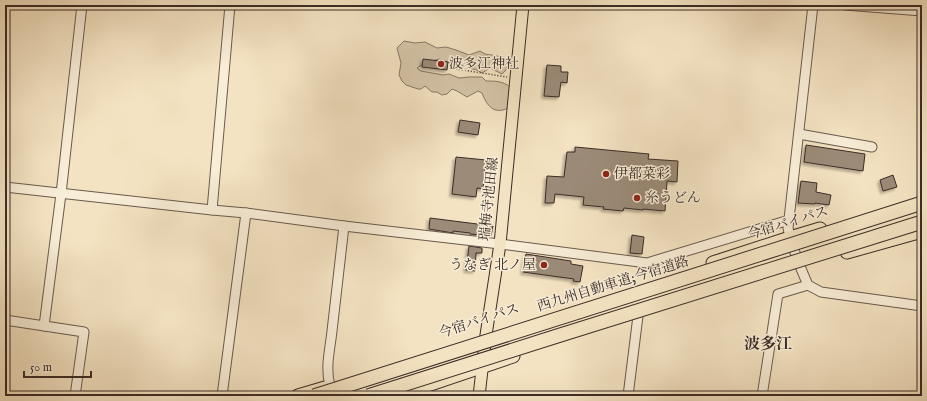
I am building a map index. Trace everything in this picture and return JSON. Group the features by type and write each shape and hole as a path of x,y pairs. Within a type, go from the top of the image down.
{"highway":[{"name":"今宿バイパス","path":"298,396 790,238 922,200"},
{"name":"西九州自動車道;今宿道路","path":"314,396 922,203"},
{"path":"368,396 922,222"},
{"path":"395,396 566,338 774,275 799,265 922,231"}],"main road":[{"name":"瑞梅寺池田線","path":"479,396 486,335 500,244 523,5"}],"street":[{"path":"44,326 61,194 82,5"},
{"path":"212,210 230,5"},
{"path":"813,5 788,228 799,265 808,285 821,292 922,306"},
{"path":"845,5 922,11"},
{"path":"799,134 872,147"},
{"path":"5,187 246,213 647,263 789,220"},
{"path":"222,396 246,213"},
{"path":"330,386 327,376 327,368 332,338 344,226"},
{"path":"762,396 778,294 808,285"},
{"path":"628,396 638,316"},
{"path":"5,320 84,332 75,396"}],"path":[{"path":"450,68 508,77"}],"shaded area":[{"path":"404,41 415,43 425,42 437,48 446,47 469,55 480,51 485,54 503,57 508,61 506,70 502,74 490,68 482,73 457,63 450,63 439,59 425,63 417,68 421,71 443,75 449,74 459,78 482,77 486,81 502,82 510,87 508,108 503,110 495,110 486,102 482,93 478,91 467,97 452,89 447,94 442,95 437,92 432,92 425,86 418,89 406,85 399,75 401,63 397,48"}],"building":[{"path":"423,59 448,62 447,70 422,67"},
{"path":"547,65 561,66 561,72 568,72 567,83 561,82 559,97 544,96"},
{"path":"460,120 480,123 478,135 458,132"},
{"path":"806,145 865,154 863,171 804,162"},
{"name":"伊都菜彩","path":"575,147 649,154 648,159 678,161 677,182 667,181 665,211 624,208 623,211 603,209 604,207 583,205 584,197 555,194 554,203 545,203 547,176 564,177 567,152 575,152"},
{"path":"456,157 486,160 483,189 477,188 476,197 452,194"},
{"path":"893,175 897,187 883,191 880,180"},
{"path":"801,181 817,183 816,192 831,195 829,205 798,203"},
{"path":"430,218 493,226 491,236 453,231 453,233 429,229"},
{"path":"632,235 644,237 642,254 630,253"},
{"path":"469,246 482,248 482,253 476,253 475,271 466,270"},
{"path":"526,254 571,261 571,264 583,266 580,282 573,281 574,279 523,272"}],"place":[{"name":"波多江神社","path":"441,64"},
{"name":"伊都菜彩","path":"606,174"},
{"name":"糸うどん","path":"637,198"},
{"name":"うなぎ 北ノ屋","path":"544,265"}],"district":[{"name":"波多江","path":"768,345"}]}
